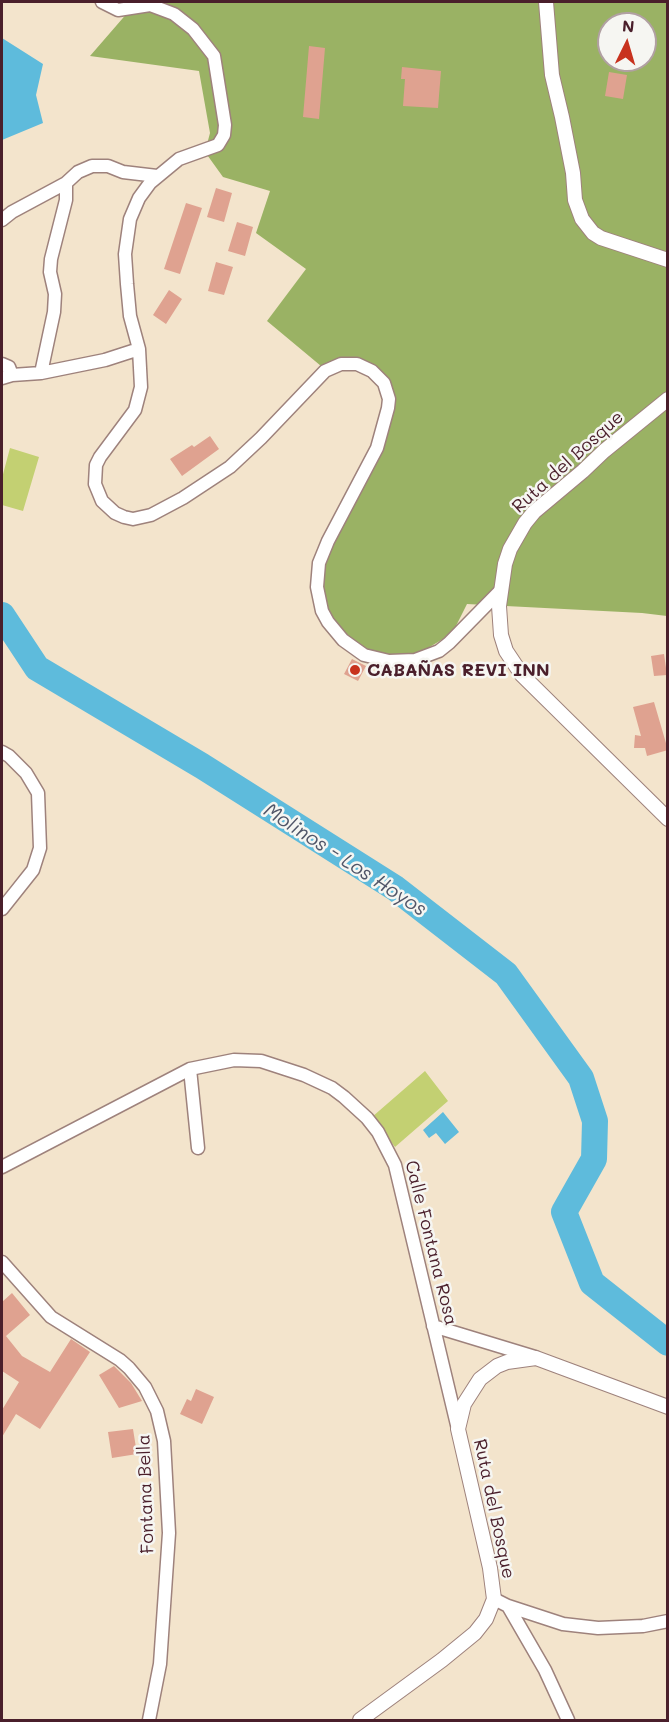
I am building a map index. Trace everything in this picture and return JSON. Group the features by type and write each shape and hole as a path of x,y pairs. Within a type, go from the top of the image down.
{"street":[{"path":"102,2 118,10 150,4 174,14 193,29 214,56 225,125 224,135 213,148 179,159 157,176 139,198 130,219 125,254 130,316 139,349 141,387 135,410 100,457 94,474 97,493 102,501 115,513 133,519 143,518 183,498 230,467 325,371 340,364 357,364 372,371 384,383 389,399 388,408 378,448 328,541 319,563 317,587 322,611 328,622 343,640 364,655 389,661 415,660 439,651 449,643 502,589"},
{"path":"546,2 552,75 562,117 578,210 587,226 601,238 668,260"},
{"path":"2,220 12,212 66,183 85,168 100,165 123,172 157,176"},
{"path":"41,373 55,294 50,272 51,259 66,200 66,183"},
{"path":"2,364 9,368 7,376 41,373 105,360 139,349"},
{"name":"Ruta del Bosque","path":"668,399 534,512 510,549 505,564 498,606 501,635 506,651 522,675 668,819"},
{"path":"2,752 26,773 38,793 40,848 33,870 2,909"},
{"name":"Calle Fontana Rosa","path":"2,1167 190,1069 234,1060 261,1061 318,1080 344,1096 361,1112 378,1132 395,1166 458,1429"},
{"path":"190,1069 198,1148"},
{"name":"Fontana Bella","path":"2,1262 51,1317 129,1368 145,1387 157,1411 164,1440 169,1533 160,1664 148,1720"},
{"path":"433,1326 536,1358"},
{"name":"Ruta del Bosque","path":"360,1720 475,1633 486,1619 494,1599 490,1568 458,1429 468,1396 480,1379 487,1372 507,1362 536,1358 668,1407"},
{"path":"494,1599 562,1624 598,1628 643,1626 668,1622"},
{"path":"508,1606 545,1670 568,1720"}],"green space":[{"path":"149,2 667,2 667,616 467,604 456,626 443,639 412,655 388,656 365,650 345,637 326,609 321,588 323,565 393,409 375,366 347,358 321,366 267,321 306,269 256,233 270,191 223,177 205,152 210,133 199,71 90,56 129,11"},
{"path":"10,448 39,457 23,511 2,505 2,478"},
{"path":"425,1071 448,1101 395,1147 372,1117"}],"water":[{"path":"2,38 43,64 36,95 43,123 2,140"},
{"path":"443,1112 459,1132 445,1144 436,1133 429,1138 423,1130"}],"building":[{"path":"309,46 325,48 319,119 303,117"},
{"path":"402,67 441,71 438,108 403,106 405,79 401,79"},
{"path":"609,72 627,75 623,99 605,96"},
{"path":"216,188 232,193 224,222 207,217"},
{"path":"186,203 202,208 180,274 164,269"},
{"path":"237,222 253,227 245,256 228,251"},
{"path":"216,262 233,267 224,295 208,291"},
{"path":"169,290 182,299 166,324 153,315"},
{"path":"210,436 219,449 182,476 170,459"},
{"path":"664,654 667,675 654,676 651,656"},
{"name":"CABAÑAS REVI INN","path":"352,659 366,666 358,681 344,674"},
{"path":"654,702 668,750 647,756 645,748 634,748 635,735 641,736 633,707"},
{"path":"12,1293 30,1315 6,1336 22,1356 50,1372 71,1339 90,1352 40,1429 16,1414 2,1437 2,1410 19,1382 2,1371 2,1302"},
{"path":"114,1366 131,1383 142,1401 119,1408 99,1375"},
{"path":"196,1389 214,1397 202,1424 180,1414 187,1399 191,1401"},
{"path":"133,1429 137,1454 112,1458 108,1432"}],"waterway":[{"name":"Molinos - Los Hoyos","path":"2,615 37,668 202,766 395,888 506,974 581,1078 595,1121 594,1159 564,1212 592,1283 668,1343"}],"place":[{"name":"CABAÑAS REVI INN","path":"355,670"}]}
